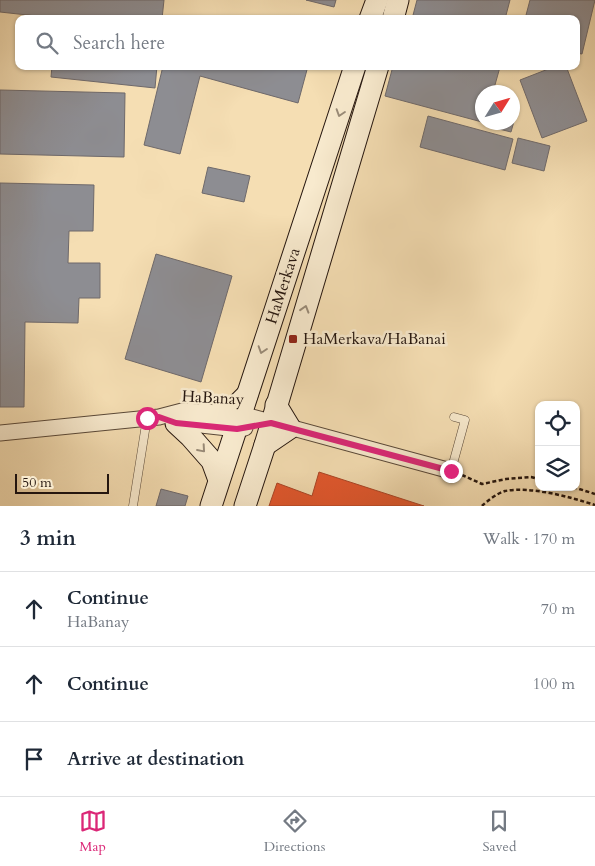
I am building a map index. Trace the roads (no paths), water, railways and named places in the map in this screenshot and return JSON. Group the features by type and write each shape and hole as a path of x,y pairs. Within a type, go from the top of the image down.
{"street":[{"path":"371,15 377,0"},
{"path":"394,15 398,0"},
{"name":"HaMerkava","path":"211,506 354,70"},
{"name":"HaMerkava","path":"279,419 377,70"},
{"path":"220,412 238,404 242,413"},
{"name":"HaBanay","path":"160,420 182,411 220,412"},
{"name":"HaBanay","path":"0,434 242,413 279,419 451,471"},
{"path":"245,506 265,445 279,419"},
{"path":"160,420 190,436 212,461 219,480"}],"lane":[{"path":"451,471 465,420 454,417"},
{"path":"133,506 160,420"}],"place":[{"name":"HaMerkava/HaBanai","path":"293,339"}]}
